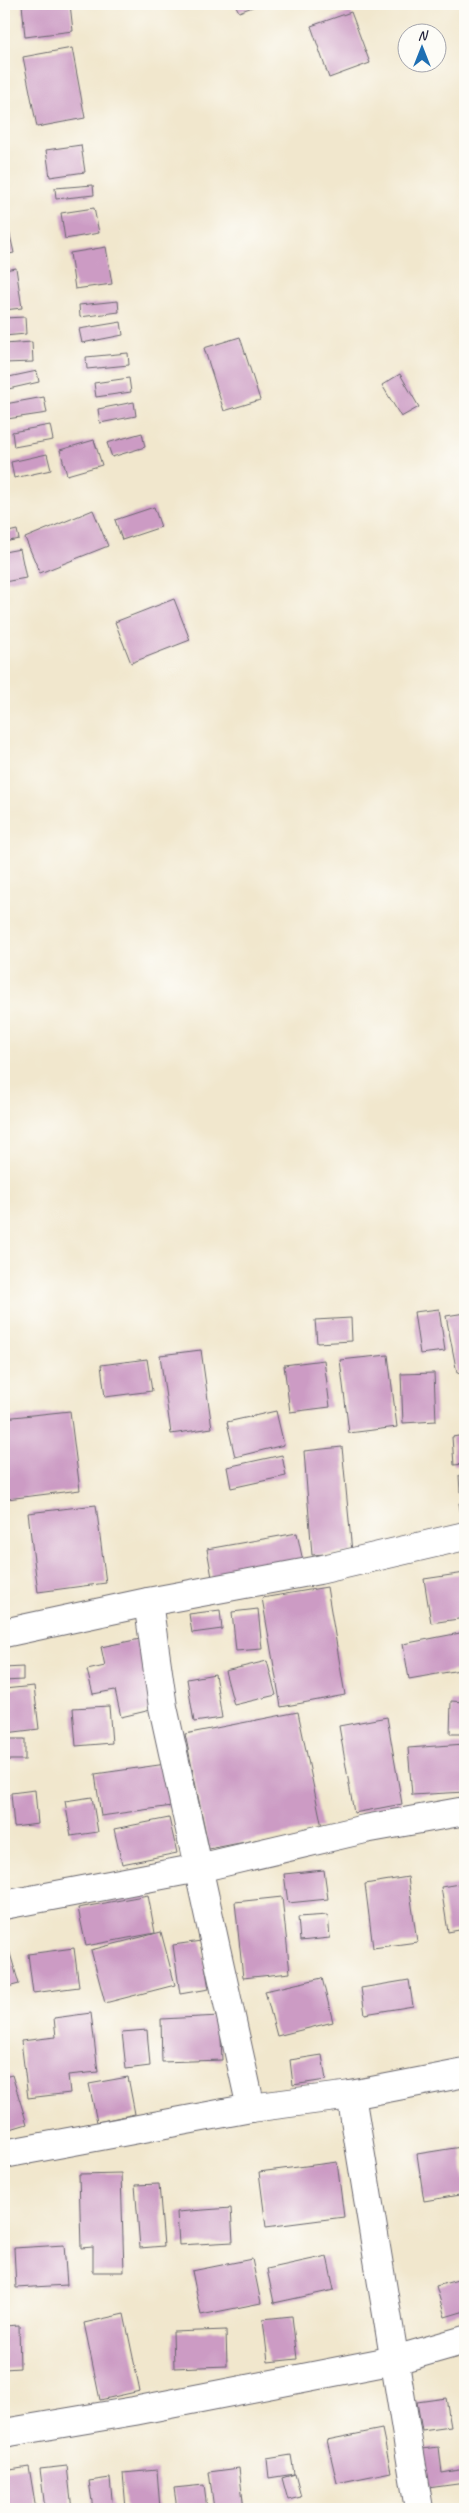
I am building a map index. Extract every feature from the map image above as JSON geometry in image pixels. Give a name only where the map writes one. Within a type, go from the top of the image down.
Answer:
[{"type":"street","points":[[4,1633],[148,1602],[319,1570],[465,1536]]},
{"type":"street","points":[[148,1602],[163,1707],[251,2108]]},
{"type":"street","points":[[4,1905],[199,1868],[365,1829],[465,1811]]},
{"type":"street","points":[[4,2154],[251,2108],[351,2095],[465,2073]]},
{"type":"street","points":[[351,2095],[419,2509]]},
{"type":"street","points":[[4,2433],[134,2411],[395,2360],[465,2340]]},
{"type":"building","points":[[22,4],[70,4],[73,31],[25,37]]},
{"type":"building","points":[[235,4],[254,4],[255,6],[239,12]]},
{"type":"building","points":[[351,12],[370,63],[329,78],[311,26]]},
{"type":"building","points":[[72,48],[85,118],[37,127],[23,57]]},
{"type":"building","points":[[81,145],[85,172],[50,177],[46,150]]},
{"type":"building","points":[[93,185],[94,195],[56,199],[55,188]]},
{"type":"building","points":[[94,208],[99,233],[65,239],[61,213]]},
{"type":"building","points":[[8,226],[14,253],[4,255],[4,227]]},
{"type":"building","points":[[106,247],[112,284],[75,289],[70,253]]},
{"type":"building","points":[[16,268],[22,308],[4,310],[4,270]]},
{"type":"building","points":[[118,301],[119,312],[80,317],[79,305]]},
{"type":"building","points":[[25,317],[26,334],[4,336],[4,318]]},
{"type":"building","points":[[121,322],[123,335],[82,343],[79,329]]},
{"type":"building","points":[[240,337],[260,400],[224,411],[204,348]]},
{"type":"building","points":[[32,342],[33,362],[4,363],[4,344]]},
{"type":"building","points":[[128,353],[129,365],[87,369],[86,357]]},
{"type":"building","points":[[37,371],[39,382],[4,390],[4,378]]},
{"type":"building","points":[[400,374],[419,407],[401,417],[382,385]]},
{"type":"building","points":[[129,378],[131,392],[96,397],[94,383]]},
{"type":"building","points":[[44,397],[47,413],[7,419],[5,404]]},
{"type":"building","points":[[134,402],[136,416],[100,423],[98,409]]},
{"type":"building","points":[[50,425],[53,440],[14,447],[12,432]]},
{"type":"building","points":[[142,433],[145,447],[112,457],[107,443]]},
{"type":"building","points":[[94,440],[102,465],[67,475],[60,450]]},
{"type":"building","points":[[47,454],[51,470],[14,478],[11,462]]},
{"type":"building","points":[[154,507],[161,527],[122,540],[115,520]]},
{"type":"building","points":[[93,510],[108,546],[40,573],[25,538]]},
{"type":"building","points":[[17,530],[19,539],[4,542],[4,533]]},
{"type":"building","points":[[20,549],[26,578],[4,582],[4,552]]},
{"type":"building","points":[[174,599],[190,640],[131,663],[115,622]]},
{"type":"building","points":[[439,1309],[445,1351],[420,1354],[414,1312]]},
{"type":"building","points":[[465,1313],[465,1371],[457,1373],[446,1316]]},
{"type":"building","points":[[351,1318],[352,1341],[317,1343],[315,1320]]},
{"type":"building","points":[[201,1350],[212,1428],[171,1434],[160,1355]]},
{"type":"building","points":[[388,1355],[397,1427],[349,1433],[340,1360]]},
{"type":"building","points":[[147,1359],[152,1391],[105,1397],[101,1365]]},
{"type":"building","points":[[324,1360],[330,1407],[290,1412],[284,1365]]},
{"type":"building","points":[[434,1373],[436,1421],[403,1423],[401,1374]]},
{"type":"building","points":[[70,1411],[80,1490],[7,1499],[4,1473],[4,1418]]},
{"type":"building","points":[[276,1411],[284,1445],[235,1457],[227,1422]]},
{"type":"building","points":[[465,1435],[465,1464],[454,1465],[452,1437]]},
{"type":"building","points":[[342,1447],[352,1552],[312,1555],[304,1451]]},
{"type":"building","points":[[282,1455],[286,1476],[231,1488],[227,1467]]},
{"type":"building","points":[[465,1474],[465,1492],[460,1492],[459,1475]]},
{"type":"building","points":[[465,1502],[465,1526],[463,1527],[459,1503]]},
{"type":"building","points":[[96,1505],[106,1583],[38,1592],[28,1513]]},
{"type":"building","points":[[297,1533],[304,1566],[213,1583],[207,1549]]},
{"type":"building","points":[[465,1573],[465,1618],[431,1623],[424,1579]]},
{"type":"building","points":[[327,1587],[345,1695],[281,1707],[262,1598]]},
{"type":"building","points":[[258,1609],[262,1649],[236,1651],[232,1612]]},
{"type":"building","points":[[220,1610],[222,1629],[192,1633],[189,1614]]},
{"type":"building","points":[[465,1632],[465,1669],[409,1679],[403,1644]]},
{"type":"building","points":[[140,1639],[155,1709],[121,1717],[115,1690],[93,1694],[87,1670],[105,1666],[101,1647]]},
{"type":"building","points":[[267,1661],[276,1695],[234,1705],[225,1671]]},
{"type":"building","points":[[23,1667],[23,1680],[4,1681],[4,1668]]},
{"type":"building","points":[[215,1674],[222,1718],[194,1722],[187,1679]]},
{"type":"building","points":[[34,1686],[39,1729],[6,1733],[4,1689]]},
{"type":"building","points":[[451,1701],[465,1702],[465,1734],[450,1734]]},
{"type":"building","points":[[109,1706],[112,1743],[76,1746],[73,1708]]},
{"type":"building","points":[[298,1712],[322,1827],[209,1849],[185,1734]]},
{"type":"building","points":[[387,1717],[402,1804],[354,1813],[339,1726]]},
{"type":"building","points":[[4,1739],[25,1739],[25,1760],[4,1760]]},
{"type":"building","points":[[465,1744],[465,1792],[412,1795],[408,1748]]},
{"type":"building","points":[[166,1764],[172,1806],[101,1816],[95,1774]]},
{"type":"building","points":[[35,1790],[38,1824],[14,1827],[11,1793]]},
{"type":"building","points":[[92,1797],[98,1832],[71,1836],[65,1801]]},
{"type":"building","points":[[169,1818],[177,1853],[122,1864],[114,1829]]},
{"type":"building","points":[[324,1870],[328,1899],[288,1903],[284,1874]]},
{"type":"building","points":[[408,1877],[417,1942],[373,1948],[365,1884]]},
{"type":"building","points":[[465,1883],[465,1929],[448,1932],[441,1887]]},
{"type":"building","points":[[148,1895],[155,1933],[86,1946],[78,1908]]},
{"type":"building","points":[[282,1897],[290,1973],[243,1978],[235,1902]]},
{"type":"building","points":[[328,1915],[330,1938],[300,1941],[298,1917]]},
{"type":"building","points":[[161,1932],[175,1985],[105,2003],[91,1950]]},
{"type":"building","points":[[4,1933],[19,1984],[4,1988]]},
{"type":"building","points":[[201,1941],[209,1989],[180,1994],[173,1945]]},
{"type":"building","points":[[74,1948],[79,1987],[33,1993],[28,1954]]},
{"type":"building","points":[[322,1978],[333,2022],[277,2036],[265,1991]]},
{"type":"building","points":[[409,1980],[413,2006],[365,2014],[361,1988]]},
{"type":"building","points":[[91,2013],[98,2072],[68,2075],[70,2093],[28,2098],[21,2041],[56,2037],[54,2018]]},
{"type":"building","points":[[220,2016],[222,2060],[162,2062],[161,2019]]},
{"type":"building","points":[[147,2030],[150,2066],[126,2069],[122,2032]]},
{"type":"building","points":[[322,2055],[326,2080],[293,2085],[290,2060]]},
{"type":"building","points":[[12,2075],[27,2124],[4,2131],[4,2077]]},
{"type":"building","points":[[128,2077],[135,2114],[97,2122],[89,2084]]},
{"type":"building","points":[[461,2147],[465,2194],[424,2201],[417,2154]]},
{"type":"building","points":[[337,2162],[344,2217],[266,2227],[259,2172]]},
{"type":"building","points":[[121,2173],[124,2272],[93,2272],[93,2247],[81,2248],[79,2174]]},
{"type":"building","points":[[159,2184],[164,2246],[140,2248],[135,2185]]},
{"type":"building","points":[[231,2208],[233,2242],[179,2245],[177,2212]]},
{"type":"building","points":[[64,2245],[67,2285],[16,2288],[14,2248]]},
{"type":"building","points":[[327,2256],[334,2290],[274,2303],[267,2269]]},
{"type":"building","points":[[252,2259],[261,2303],[201,2315],[192,2271]]},
{"type":"building","points":[[465,2278],[465,2311],[445,2317],[436,2286]]},
{"type":"building","points":[[124,2314],[140,2391],[100,2400],[84,2323]]},
{"type":"building","points":[[292,2316],[297,2359],[268,2362],[263,2319]]},
{"type":"building","points":[[19,2325],[20,2368],[4,2369],[4,2326]]},
{"type":"building","points":[[226,2330],[227,2366],[174,2368],[173,2332]]},
{"type":"building","points":[[446,2398],[451,2427],[422,2431],[417,2402]]},
{"type":"building","points":[[382,2429],[391,2472],[337,2483],[327,2440]]},
{"type":"building","points":[[439,2447],[442,2473],[465,2469],[465,2483],[428,2488],[422,2449]]},
{"type":"building","points":[[291,2455],[294,2474],[269,2478],[267,2459]]},
{"type":"building","points":[[67,2466],[72,2509],[45,2509],[40,2469]]},
{"type":"building","points":[[29,2467],[36,2509],[4,2509],[4,2471]]},
{"type":"building","points":[[239,2468],[244,2509],[214,2509],[209,2472]]},
{"type":"building","points":[[157,2470],[160,2509],[126,2509],[123,2473]]},
{"type":"building","points":[[295,2474],[301,2497],[288,2500],[282,2478]]},
{"type":"building","points":[[110,2478],[113,2509],[93,2509],[89,2481]]},
{"type":"building","points":[[204,2485],[207,2509],[177,2509],[174,2488]]}]
